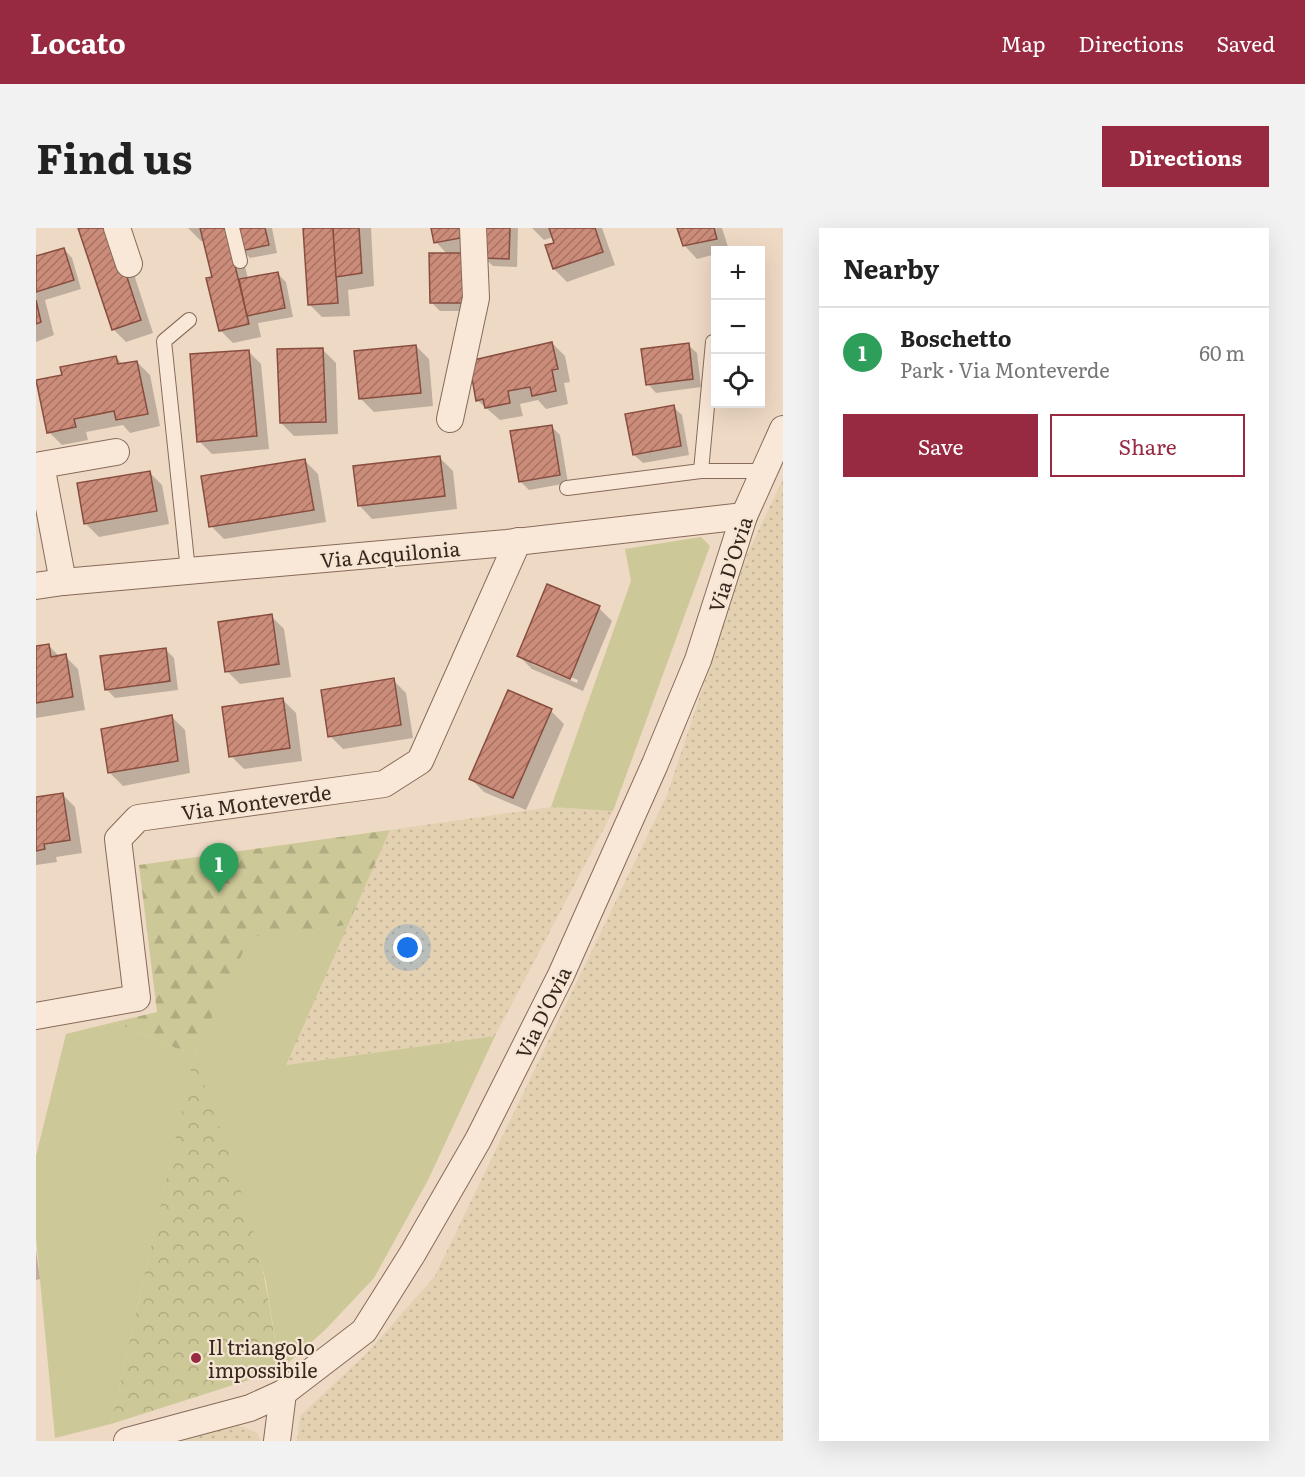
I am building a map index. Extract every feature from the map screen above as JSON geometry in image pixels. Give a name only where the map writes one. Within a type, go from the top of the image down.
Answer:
[{"type":"street","points":[[117,228],[129,264]]},
{"type":"street","points":[[450,420],[476,298],[473,228]]},
{"type":"street","name":"Via D'Ovia","points":[[127,1441],[250,1408],[283,1393],[364,1331],[413,1253],[478,1140],[561,975],[655,764],[698,660],[744,516],[783,429]]},
{"type":"street","points":[[63,582],[41,465],[116,452]]},
{"type":"street","name":"Via Acquilonia","points":[[36,586],[518,542],[744,516]]},
{"type":"street","name":"Via Monteverde","points":[[36,1016],[138,998],[118,839],[138,818],[384,784],[420,760],[518,542]]},
{"type":"street","points":[[277,1441],[283,1393]]},
{"type":"lane","points":[[232,228],[240,261]]},
{"type":"lane","points":[[188,571],[164,341],[189,320]]},
{"type":"lane","points":[[701,471],[712,354]]},
{"type":"lane","points":[[567,488],[701,471],[764,471]]},
{"type":"shaded area","points":[[783,479],[783,1441],[297,1441],[300,1416],[367,1353],[435,1276],[667,795],[747,555]]},
{"type":"shaded area","points":[[551,807],[613,811],[495,1036],[285,1065],[390,830]]},
{"type":"shaded area","points":[[238,1425],[257,1433],[261,1441],[182,1441]]},
{"type":"green space","points":[[701,537],[710,546],[613,811],[551,807],[631,581],[625,549]]},
{"type":"green space","points":[[390,830],[348,925],[250,937],[194,1056],[115,1022],[157,1012],[139,865]]},
{"type":"green space","points":[[348,925],[286,1065],[495,1036],[428,1180],[374,1278],[325,1330],[280,1370],[266,1282],[253,1231],[194,1057],[111,1424],[55,1438],[36,1237],[36,1156],[66,1034],[115,1022],[194,1056],[250,936]]},
{"type":"green space","points":[[194,1056],[258,1247],[280,1370],[111,1424]]},
{"type":"building","points":[[78,228],[111,228],[141,320],[112,330]]},
{"type":"building","points":[[200,228],[226,228],[249,324],[219,331],[206,278],[212,277]]},
{"type":"building","points":[[235,228],[265,228],[269,245],[240,251]]},
{"type":"building","points":[[303,228],[333,228],[338,303],[308,305]]},
{"type":"building","points":[[333,228],[359,228],[362,273],[336,277]]},
{"type":"building","points":[[431,228],[464,228],[466,237],[434,243]]},
{"type":"building","points":[[483,228],[510,228],[509,259],[482,258]]},
{"type":"building","points":[[549,228],[595,228],[603,252],[553,269],[545,245],[554,243]]},
{"type":"building","points":[[677,228],[714,228],[717,239],[683,246]]},
{"type":"building","points":[[64,248],[74,280],[36,292],[36,256]]},
{"type":"building","points":[[429,253],[469,253],[469,303],[430,303]]},
{"type":"building","points":[[278,272],[285,308],[247,316],[239,279]]},
{"type":"building","points":[[36,300],[41,322],[36,324]]},
{"type":"building","points":[[552,342],[558,369],[552,370],[556,391],[532,396],[530,387],[508,391],[510,403],[485,408],[483,399],[476,401],[469,361]]},
{"type":"building","points":[[689,343],[693,379],[646,385],[641,349]]},
{"type":"building","points":[[416,345],[421,393],[359,399],[354,351]]},
{"type":"building","points":[[323,348],[326,422],[280,423],[277,349]]},
{"type":"building","points":[[249,350],[257,436],[197,442],[190,354]]},
{"type":"building","points":[[116,356],[118,364],[137,361],[148,414],[116,420],[114,411],[74,419],[76,427],[47,433],[36,380],[62,375],[60,367]]},
{"type":"building","points":[[674,405],[681,446],[633,455],[625,414]]},
{"type":"building","points":[[552,425],[560,475],[519,482],[510,431]]},
{"type":"building","points":[[440,456],[445,496],[358,506],[353,466]]},
{"type":"building","points":[[305,459],[314,510],[209,527],[201,476]]},
{"type":"building","points":[[150,471],[157,511],[84,524],[77,483]]},
{"type":"building","points":[[547,584],[600,606],[570,679],[517,656]]},
{"type":"building","points":[[272,614],[279,664],[225,672],[218,622]]},
{"type":"building","points":[[49,644],[51,657],[66,654],[73,697],[36,703],[36,646]]},
{"type":"building","points":[[166,648],[170,681],[105,690],[100,656]]},
{"type":"building","points":[[394,678],[401,725],[328,737],[321,690]]},
{"type":"building","points":[[508,690],[552,709],[513,798],[469,779]]},
{"type":"building","points":[[283,698],[290,748],[229,757],[222,707]]},
{"type":"building","points":[[172,715],[178,761],[108,773],[101,729]]},
{"type":"building","points":[[63,793],[70,840],[44,844],[45,849],[36,851],[36,797]]},
{"type":"place","name":"Boschetto","points":[[219,893]]},
{"type":"place","name":"Il triangolo impossibile","points":[[196,1358]]}]
